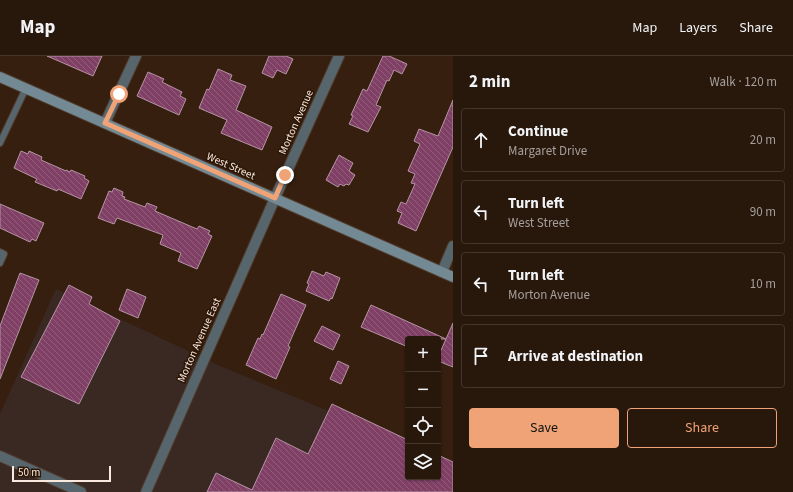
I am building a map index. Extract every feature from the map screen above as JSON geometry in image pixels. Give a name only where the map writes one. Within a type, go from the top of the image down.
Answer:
[{"type":"main road","name":"West Street","points":[[0,77],[453,277]]},
{"type":"street","points":[[105,123],[136,56]]},
{"type":"street","name":"Morton Avenue","points":[[275,198],[339,56]]},
{"type":"street","name":"Morton Avenue East","points":[[146,492],[275,198]]},
{"type":"street","points":[[442,272],[453,246]]},
{"type":"street","points":[[0,456],[81,492]]},
{"type":"lane","points":[[0,143],[26,88]]},
{"type":"lane","points":[[0,252],[4,254],[0,263]]},
{"type":"shaded area","points":[[56,289],[218,365],[405,443],[405,480],[441,480],[453,492],[0,492],[0,414]]},
{"type":"building","points":[[47,56],[102,56],[93,76]]},
{"type":"building","points":[[269,56],[286,56],[293,59],[286,74],[277,70],[273,78],[262,73]]},
{"type":"building","points":[[383,56],[389,56],[407,64],[402,74],[394,70],[389,81],[387,80],[376,105],[381,107],[368,132],[349,124],[353,116],[351,115],[363,89],[367,91]]},
{"type":"building","points":[[218,69],[232,75],[230,80],[246,86],[236,110],[272,127],[262,150],[221,133],[227,120],[199,108]]},
{"type":"building","points":[[148,72],[164,79],[162,82],[182,92],[180,96],[186,99],[179,115],[137,96]]},
{"type":"building","points":[[453,100],[453,147],[416,231],[398,223],[402,213],[397,211],[401,202],[406,204],[415,184],[411,183],[415,174],[408,171],[420,144],[414,141],[419,129],[438,136]]},
{"type":"building","points":[[21,151],[28,154],[29,151],[42,157],[41,160],[66,171],[70,172],[71,170],[85,176],[84,178],[89,181],[81,199],[58,189],[57,191],[35,182],[37,179],[14,168]]},
{"type":"building","points":[[339,155],[353,163],[349,171],[355,175],[349,185],[346,184],[344,186],[340,184],[338,187],[326,180]]},
{"type":"building","points":[[114,188],[123,192],[122,196],[125,197],[124,199],[145,207],[147,203],[157,207],[155,211],[197,229],[199,226],[210,231],[208,234],[212,236],[197,269],[178,261],[181,253],[160,244],[163,235],[117,218],[114,224],[98,218],[109,191],[112,192]]},
{"type":"building","points":[[0,204],[44,223],[36,241],[32,239],[30,242],[0,228]]},
{"type":"building","points":[[312,271],[324,276],[326,272],[340,278],[332,299],[331,298],[329,301],[306,291],[309,284],[307,283]]},
{"type":"building","points":[[20,273],[39,280],[0,379],[0,326]]},
{"type":"building","points":[[69,285],[92,297],[89,304],[120,321],[79,404],[21,377]]},
{"type":"building","points":[[127,289],[146,297],[138,318],[119,310]]},
{"type":"building","points":[[281,294],[306,305],[288,346],[290,347],[276,379],[246,365],[258,338],[260,339],[262,334],[263,335]]},
{"type":"building","points":[[371,305],[439,336],[405,336],[405,346],[361,327]]},
{"type":"building","points":[[453,323],[453,367],[441,362],[441,350]]},
{"type":"building","points":[[322,326],[340,335],[333,350],[314,341]]},
{"type":"building","points":[[338,361],[349,366],[341,384],[330,379]]},
{"type":"building","points":[[332,404],[405,439],[405,480],[441,480],[441,456],[453,462],[453,492],[207,492],[216,473],[252,490],[276,438],[308,454]]},
{"type":"route","points":[[119,94],[105,123],[275,198],[285,175]]}]
